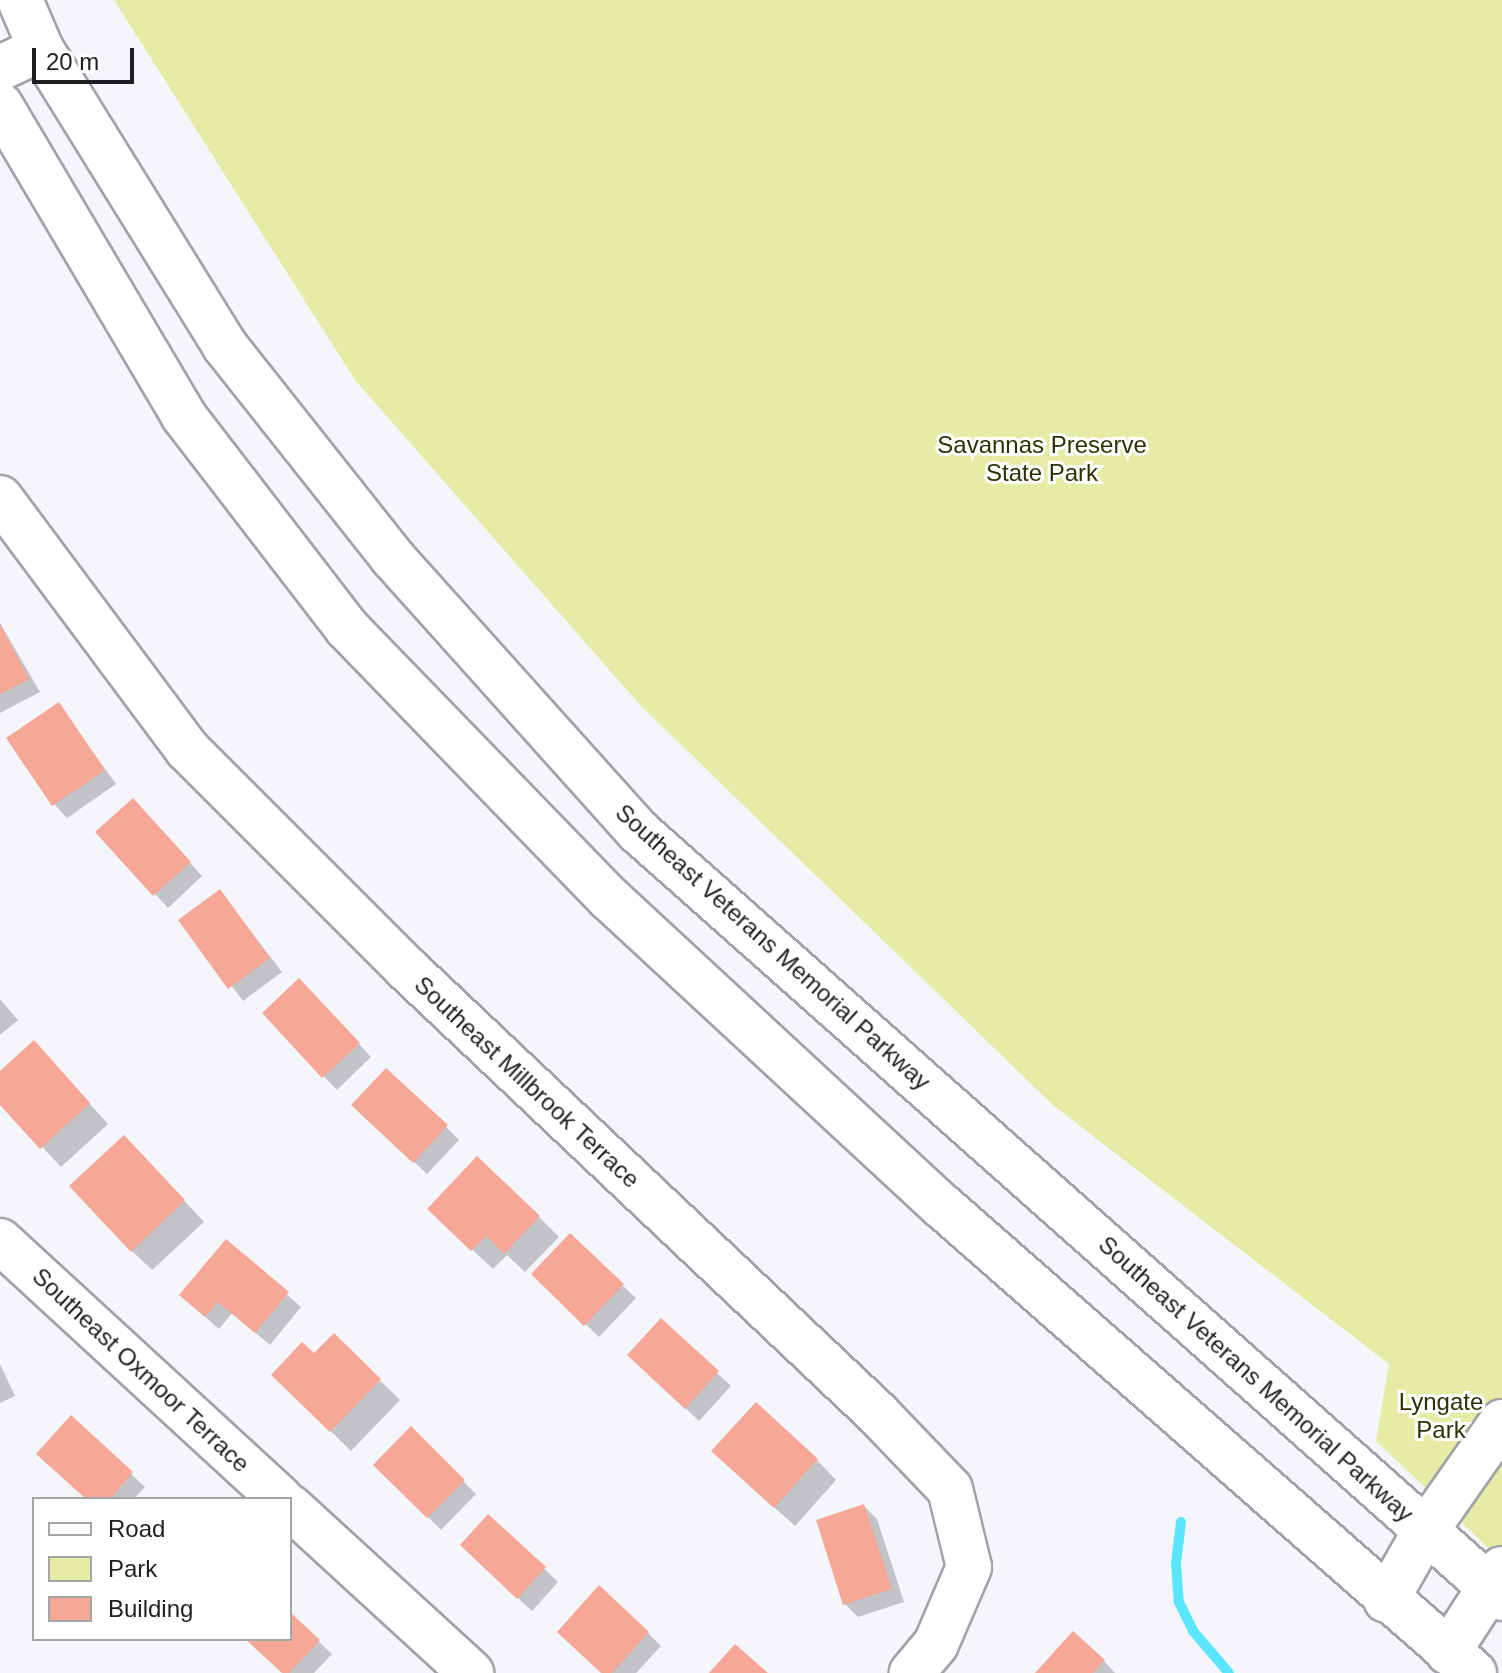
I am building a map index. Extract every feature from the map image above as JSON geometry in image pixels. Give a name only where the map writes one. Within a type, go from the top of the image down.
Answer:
[{"type":"main road","name":"Southeast Veterans Memorial Parkway","points":[[20,0],[41,49],[225,346],[392,557],[639,832],[1426,1530],[1498,1585]]},
{"type":"main road","points":[[0,68],[41,49]]},
{"type":"main road","points":[[0,105],[183,415],[347,628],[609,898],[942,1206],[1386,1600],[1461,1662],[1498,1585]]},
{"type":"main road","name":"Southeast Millbrook Terrace","points":[[0,498],[187,749],[407,969],[877,1413],[950,1489],[969,1567],[936,1644],[912,1673]]},
{"type":"main road","name":"Southeast Oxmoor Terrace","points":[[0,1241],[279,1497]]},
{"type":"main road","points":[[1386,1600],[1426,1530],[1501,1424]]},
{"type":"main road","points":[[292,1509],[471,1673]]},
{"type":"green space","name":"Savannas Preserve State Park","points":[[114,0],[1502,0],[1502,1561],[1376,1441],[1389,1364],[1054,1106],[641,706],[355,380]]},
{"type":"building","points":[[0,624],[29,679],[0,694]]},
{"type":"building","points":[[59,702],[105,770],[52,806],[6,738]]},
{"type":"building","points":[[133,798],[191,862],[153,896],[95,832]]},
{"type":"building","points":[[220,889],[270,958],[228,989],[178,920]]},
{"type":"building","points":[[299,978],[360,1043],[322,1078],[262,1013]]},
{"type":"building","points":[[34,1040],[90,1103],[40,1149],[0,1105],[0,1071]]},
{"type":"building","points":[[386,1068],[448,1125],[413,1163],[351,1105]]},
{"type":"building","points":[[124,1135],[185,1200],[131,1252],[69,1186]]},
{"type":"building","points":[[477,1156],[540,1216],[504,1254],[486,1236],[471,1251],[427,1209]]},
{"type":"building","points":[[570,1233],[624,1284],[584,1326],[531,1274]]},
{"type":"building","points":[[226,1239],[289,1292],[255,1333],[218,1302],[205,1317],[179,1295]]},
{"type":"building","points":[[661,1318],[719,1371],[685,1409],[627,1355]]},
{"type":"building","points":[[334,1333],[381,1379],[330,1432],[271,1375],[302,1342],[314,1353]]},
{"type":"building","points":[[756,1402],[818,1459],[774,1508],[711,1451]]},
{"type":"building","points":[[71,1415],[133,1472],[112,1497],[84,1497],[36,1454]]},
{"type":"building","points":[[411,1426],[465,1480],[427,1518],[373,1465]]},
{"type":"building","points":[[864,1504],[892,1589],[843,1605],[816,1520]]},
{"type":"building","points":[[488,1514],[546,1567],[517,1599],[460,1545]]},
{"type":"building","points":[[599,1585],[649,1632],[612,1673],[601,1673],[557,1632]]},
{"type":"building","points":[[292,1614],[320,1640],[289,1673],[282,1673],[247,1641],[292,1641]]},
{"type":"building","points":[[1073,1631],[1105,1660],[1093,1673],[1035,1673]]},
{"type":"building","points":[[735,1644],[768,1673],[709,1673]]},
{"type":"waterway","points":[[1181,1522],[1176,1563],[1179,1602],[1193,1631],[1229,1673]]},
{"type":"park label","name":"Lyngate Park","points":[[1441,1416]]}]
